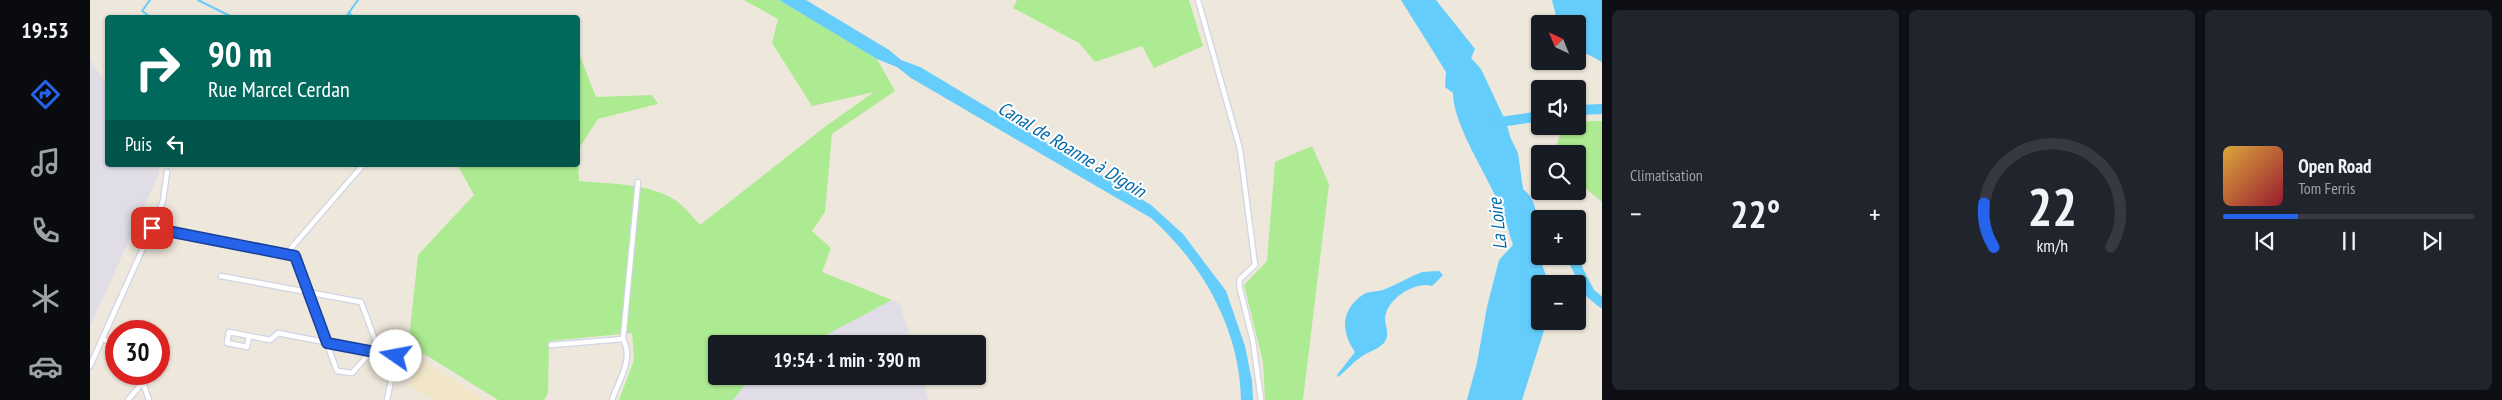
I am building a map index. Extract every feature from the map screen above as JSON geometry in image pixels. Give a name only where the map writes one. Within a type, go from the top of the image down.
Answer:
[{"type":"street","points":[[1198,0],[1226,95],[1242,163],[1256,265],[1240,279],[1239,285],[1253,341],[1260,400]]},
{"type":"street","points":[[286,254],[361,167]]},
{"type":"street","points":[[90,366],[163,201],[167,172]]},
{"type":"street","points":[[612,400],[628,359],[628,349],[623,340],[638,182]]},
{"type":"street","points":[[152,228],[295,256],[337,371],[352,373],[372,351]]},
{"type":"street","points":[[221,276],[361,302],[380,352]]},
{"type":"street","points":[[249,336],[247,347],[226,344],[230,332],[270,340],[278,333],[396,356],[387,400]]},
{"type":"street","points":[[552,345],[623,340]]},
{"type":"street","points":[[128,400],[140,385]]},
{"type":"street","points":[[144,385],[149,400]]},
{"type":"shaded area","points":[[90,60],[105,82],[105,167],[158,167],[159,173],[90,327]]},
{"type":"shaded area","points":[[892,300],[900,304],[909,335],[826,335]]},
{"type":"shaded area","points":[[423,361],[486,400],[434,400],[410,385]]},
{"type":"shaded area","points":[[745,385],[924,385],[928,400],[733,400]]},
{"type":"green space","points":[[744,0],[779,0],[877,59],[895,91],[832,134],[825,212],[812,231],[831,248],[822,272],[892,300],[826,335],[708,335],[708,385],[745,385],[733,400],[619,400],[634,360],[632,333],[549,341],[548,393],[544,400],[498,400],[426,355],[408,349],[418,255],[474,195],[459,167],[579,167],[579,181],[631,185],[656,191],[678,202],[700,225],[826,126],[874,92],[812,106],[772,43],[778,19]]},
{"type":"green space","points":[[1017,0],[1189,0],[1203,46],[1154,68],[1142,46],[1095,62],[1079,43],[1013,8]]},
{"type":"green space","points":[[580,56],[596,97],[652,95],[658,104],[598,119],[580,147]]},
{"type":"green space","points":[[1602,121],[1602,202],[1586,189],[1586,145],[1557,145],[1560,135],[1586,135],[1586,122]]},
{"type":"green space","points":[[1312,146],[1329,184],[1303,400],[1265,400],[1263,362],[1244,285],[1267,261],[1275,162]]},
{"type":"water","points":[[779,0],[806,0],[889,50],[901,60],[920,67],[1151,205],[1183,234],[1226,291],[1245,346],[1252,381],[1253,400],[1241,400],[1234,348],[1215,300],[1187,256],[1151,218],[911,78],[897,67],[877,59]]},
{"type":"water","points":[[1401,0],[1436,0],[1475,49],[1471,58],[1481,69],[1506,122],[1518,153],[1523,189],[1533,202],[1535,210],[1531,210],[1531,265],[1542,265],[1546,275],[1531,275],[1531,330],[1544,330],[1522,400],[1467,400],[1477,363],[1487,307],[1499,260],[1513,245],[1496,198],[1459,121],[1453,93],[1445,87],[1446,72]]},
{"type":"water","points":[[1552,0],[1602,0],[1602,62],[1586,53],[1586,15],[1556,15]]},
{"type":"water","points":[[1439,271],[1443,275],[1432,286],[1426,285],[1412,288],[1393,301],[1385,317],[1387,335],[1384,343],[1361,357],[1338,377],[1337,375],[1355,352],[1345,329],[1345,321],[1350,307],[1356,300],[1368,292],[1383,290],[1422,272]]},
{"type":"waterway","points":[[148,15],[142,11],[150,0]]},
{"type":"waterway","points":[[198,0],[228,15]]},
{"type":"waterway","points":[[347,15],[358,0]]},
{"type":"waterway","points":[[1586,110],[1602,109]]},
{"type":"waterway","points":[[1494,120],[1500,122],[1531,118]]},
{"type":"waterway","points":[[1525,210],[1531,214]]},
{"type":"waterway","points":[[1576,265],[1590,293],[1602,303]]},
{"type":"route","points":[[152,228],[295,256],[327,343],[396,356]]},
{"type":"water label","name":"Canal de Roanne à Digoin","points":[[1072,149]]},
{"type":"water label","name":"La Loire","points":[[1497,224]]}]
